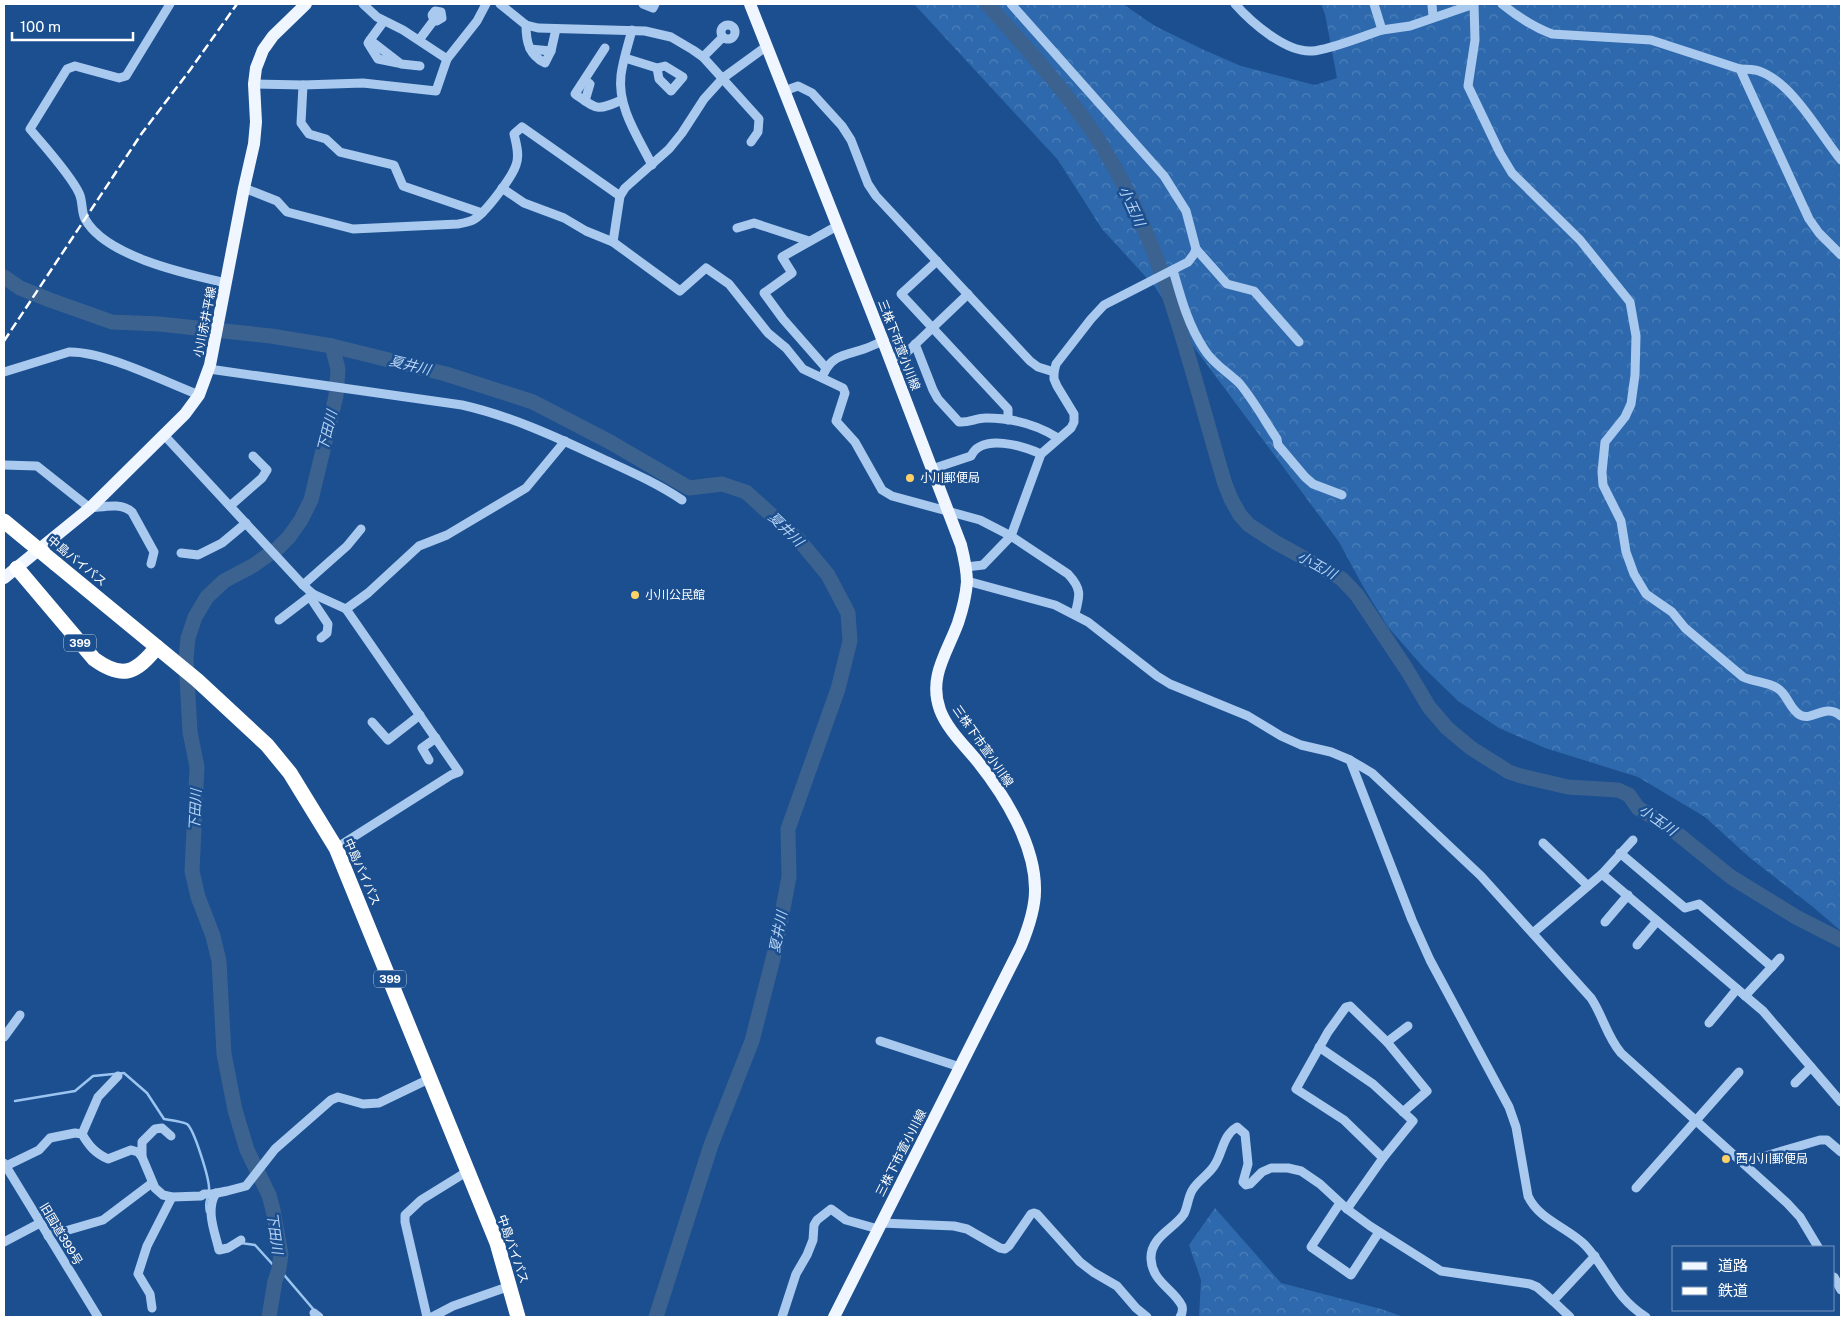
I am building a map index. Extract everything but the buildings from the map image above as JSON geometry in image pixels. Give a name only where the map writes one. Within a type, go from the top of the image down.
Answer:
[{"type":"highway","name":"中島バイパス","points":[[4,521],[197,680],[267,745],[290,773],[336,848],[497,1243],[518,1317]]},
{"type":"highway","name":"399","points":[[17,568],[94,659],[107,669],[122,672],[135,669],[147,660],[157,648]]},
{"type":"main road","name":"小川赤井平線","points":[[4,578],[90,508],[185,414],[199,395],[210,367],[254,144],[256,122],[254,84],[256,68],[263,50],[273,36],[306,4]]},
{"type":"main road","name":"三株下市萱小川線","points":[[750,4],[949,512],[966,567],[967,581],[958,622],[942,659],[937,676],[936,695],[941,712],[950,727],[985,771],[1012,815],[1027,845],[1034,869],[1036,893],[1030,923],[1021,946],[834,1317]]},
{"type":"street","points":[[170,4],[126,76],[120,78],[74,66],[67,68],[30,129],[75,186],[82,203],[85,219],[102,236],[138,258],[178,272],[226,283]]},
{"type":"street","points":[[363,4],[377,17],[419,40],[446,58]]},
{"type":"street","points":[[254,84],[363,83],[436,91],[446,58],[478,21],[486,4]]},
{"type":"street","points":[[500,4],[526,25],[538,28],[632,30],[671,37],[703,57],[759,119],[758,132],[751,142]]},
{"type":"street","points":[[643,4],[653,8],[654,4]]},
{"type":"street","points":[[1011,4],[1164,176],[1186,211],[1196,250],[1227,284],[1254,291],[1299,342]]},
{"type":"street","points":[[1235,4],[1258,25],[1286,46],[1310,51],[1382,30],[1410,26],[1474,4],[1475,40],[1468,86],[1500,153],[1512,173],[1580,240],[1630,302],[1636,336],[1635,375],[1631,404],[1626,417],[1605,442],[1602,472],[1603,485],[1621,521],[1626,552],[1634,574],[1646,594],[1672,612],[1685,628],[1743,677],[1777,688],[1800,715],[1808,717],[1823,711],[1833,711],[1841,716]]},
{"type":"street","points":[[1374,4],[1382,30]]},
{"type":"street","points":[[1432,4],[1433,17]]},
{"type":"street","points":[[1502,4],[1530,24],[1552,34],[1651,40],[1740,69],[1758,71],[1776,80],[1789,91],[1841,160]]},
{"type":"street","points":[[384,20],[368,43],[378,59],[420,66]]},
{"type":"street","points":[[419,40],[434,20]]},
{"type":"street","points":[[526,25],[526,38],[530,49],[551,51],[556,29]]},
{"type":"street","points":[[632,30],[621,75],[622,100],[629,119],[652,165]]},
{"type":"street","points":[[703,57],[723,37]]},
{"type":"street","points":[[613,242],[620,196],[625,188],[669,150],[704,99],[723,78],[767,46]]},
{"type":"street","points":[[605,48],[585,80],[590,84],[585,101],[594,107],[602,108],[622,100]]},
{"type":"street","points":[[625,58],[657,68]]},
{"type":"street","points":[[1740,69],[1809,219],[1819,233],[1841,255]]},
{"type":"street","points":[[303,85],[301,123],[309,134],[326,139],[340,152],[394,165],[403,186],[482,213]]},
{"type":"street","points":[[784,91],[798,86],[807,89],[836,119],[851,140],[868,184],[876,196],[1030,360],[1038,367],[1054,372]]},
{"type":"street","points":[[244,188],[277,201],[287,212],[353,229],[458,224],[473,220],[482,213],[502,188],[516,164],[517,152],[514,134],[522,127],[620,196]]},
{"type":"street","points":[[502,188],[524,202],[564,218],[586,231],[613,242],[680,291],[706,268],[729,284],[768,333],[786,348],[803,369],[843,388],[845,393],[836,421],[855,442],[882,490],[892,496],[980,520],[1011,536],[1068,574],[1075,582],[1079,589],[1075,614]]},
{"type":"street","points":[[737,228],[754,223],[809,241]]},
{"type":"street","points":[[826,368],[764,294],[792,273],[782,257],[837,226]]},
{"type":"street","points":[[966,567],[983,565],[1011,536],[1041,454],[1071,428],[1074,422],[1074,414],[1056,386],[1054,372],[1056,364],[1104,305],[1188,262],[1196,250]]},
{"type":"street","points":[[937,261],[901,294],[1008,409],[1008,420]]},
{"type":"street","points":[[1171,271],[1188,321],[1205,351],[1216,365],[1242,386],[1278,439],[1278,445],[1305,478],[1321,488],[1342,495]]},
{"type":"street","points":[[890,359],[905,354],[968,294]]},
{"type":"street","points":[[822,378],[826,368],[837,358],[883,341]]},
{"type":"street","points":[[915,344],[938,399],[959,422],[968,423],[975,419],[984,418],[1022,421],[1045,429],[1058,438]]},
{"type":"street","points":[[4,372],[69,352],[81,352],[126,366],[199,395]]},
{"type":"street","points":[[210,367],[485,410],[510,418],[565,441],[662,487],[682,500]]},
{"type":"street","points":[[164,434],[303,585],[328,624],[327,633],[321,638]]},
{"type":"street","points":[[346,609],[368,592],[419,546],[447,535],[526,488],[565,441]]},
{"type":"street","points":[[932,469],[971,456],[973,450],[984,444],[1011,444],[1041,454]]},
{"type":"street","points":[[230,506],[262,478],[267,470],[253,456]]},
{"type":"street","points":[[4,465],[37,466],[90,508],[119,506],[127,508],[132,512],[154,552],[151,564]]},
{"type":"street","points":[[181,553],[198,555],[222,543],[246,523]]},
{"type":"street","points":[[303,585],[348,546],[361,529]]},
{"type":"street","points":[[967,581],[1055,604],[1088,622],[1170,684],[1248,716],[1281,736],[1301,745],[1331,752],[1350,760],[1372,773],[1441,836],[1481,876],[1591,998],[1599,1010],[1610,1039],[1621,1053],[1787,1203],[1800,1218],[1817,1246]]},
{"type":"street","points":[[311,596],[346,609],[459,772],[451,775],[336,848]]},
{"type":"street","points":[[279,620],[311,596]]},
{"type":"street","points":[[372,722],[388,740],[420,715]]},
{"type":"street","points":[[429,760],[422,748],[436,738]]},
{"type":"street","points":[[1350,760],[1419,936],[1509,1107],[1516,1127],[1528,1196],[1532,1205],[1538,1212],[1574,1235],[1594,1256],[1621,1297],[1645,1317]]},
{"type":"street","points":[[1533,933],[1602,874],[1633,840]]},
{"type":"street","points":[[1543,843],[1588,886]]},
{"type":"street","points":[[1620,853],[1685,908],[1699,904],[1772,967]]},
{"type":"street","points":[[1602,874],[1763,1012],[1841,1102]]},
{"type":"street","points":[[1605,922],[1628,895]]},
{"type":"street","points":[[1637,945],[1657,921]]},
{"type":"street","points":[[1745,996],[1780,958]]},
{"type":"street","points":[[1709,1023],[1737,989]]},
{"type":"street","points":[[1383,1158],[1344,1120],[1296,1089],[1319,1047],[1346,1007],[1350,1006],[1387,1042],[1427,1091],[1404,1112]]},
{"type":"street","points":[[4,1037],[20,1015]]},
{"type":"street","points":[[1387,1042],[1408,1026]]},
{"type":"street","points":[[880,1041],[960,1067]]},
{"type":"street","points":[[1319,1047],[1373,1084],[1413,1121],[1311,1247],[1351,1275],[1379,1232]]},
{"type":"street","points":[[1795,1083],[1811,1066]]},
{"type":"street","points":[[1636,1188],[1739,1072]]},
{"type":"street","points":[[82,1134],[98,1097],[118,1076]]},
{"type":"street","points":[[82,1134],[89,1146],[108,1159],[131,1150],[138,1152],[142,1157],[152,1183],[158,1192],[163,1195],[172,1197],[201,1196],[246,1186],[275,1149],[331,1100],[338,1097],[362,1104],[378,1103],[431,1078]]},
{"type":"street","points":[[142,1157],[142,1142],[155,1129],[162,1128],[172,1136]]},
{"type":"street","points":[[1180,1317],[1181,1305],[1160,1281],[1154,1271],[1151,1258],[1153,1248],[1161,1235],[1180,1220],[1193,1189],[1213,1168],[1225,1139],[1231,1131],[1237,1128],[1245,1134],[1248,1164],[1243,1182],[1246,1185],[1250,1184],[1262,1172],[1271,1168],[1288,1168],[1301,1172],[1320,1184],[1344,1206],[1379,1232],[1441,1271],[1530,1284],[1537,1287],[1570,1317]]},
{"type":"street","points":[[5,1165],[39,1150],[50,1138],[82,1134]]},
{"type":"street","points":[[1741,1160],[1762,1157],[1820,1140],[1826,1140],[1841,1152]]},
{"type":"street","name":"旧国道399号","points":[[5,1165],[98,1317]]},
{"type":"street","points":[[427,1317],[405,1216],[421,1200],[468,1171]]},
{"type":"street","points":[[48,1236],[103,1220],[152,1183]]},
{"type":"street","points":[[211,1194],[210,1208],[220,1250],[228,1248],[241,1240]]},
{"type":"street","points":[[152,1308],[150,1294],[138,1274],[147,1246],[172,1197]]},
{"type":"street","points":[[782,1317],[796,1274],[807,1256],[813,1240],[814,1225],[831,1208],[846,1220],[879,1226],[954,1226],[966,1229],[1005,1249],[1031,1214],[1037,1214],[1080,1262],[1117,1286],[1136,1308],[1147,1317]]},
{"type":"street","points":[[4,1242],[40,1223]]},
{"type":"street","points":[[1553,1301],[1594,1256]]},
{"type":"street","points":[[1835,1278],[1841,1290]]},
{"type":"street","points":[[432,1317],[453,1306],[510,1286]]},
{"type":"green space","points":[[914,4],[1123,4],[1155,26],[1241,66],[1315,85],[1337,78],[1325,14],[1321,4],[1841,4],[1841,931],[1749,857],[1705,817],[1638,777],[1545,748],[1499,728],[1458,701],[1424,668],[1388,627],[1339,542],[1196,350],[1155,287],[1102,229],[1058,160]]},
{"type":"green space","points":[[1215,1208],[1281,1283],[1381,1309],[1404,1317],[1199,1317],[1201,1280],[1189,1245]]},
{"type":"waterway","name":"小玉川","points":[[987,4],[1057,84],[1095,135],[1119,175],[1157,260],[1186,349],[1225,484],[1240,515],[1249,525],[1275,542],[1342,579],[1357,595],[1407,670],[1429,707],[1447,728],[1471,748],[1509,772],[1521,776],[1568,787],[1618,790],[1629,795],[1638,808],[1668,826],[1731,877],[1796,917],[1841,940]]},
{"type":"waterway","name":"夏井川","points":[[4,277],[20,288],[112,322],[159,324],[271,336],[332,346],[446,374],[533,402],[610,442],[689,488],[722,484],[746,492],[799,540],[828,575],[848,613],[850,641],[838,689],[788,829],[789,877],[775,951],[752,1041],[711,1145],[656,1317]]},
{"type":"waterway","name":"下田川","points":[[269,1317],[281,1254],[269,1195],[247,1150],[235,1110],[224,1054],[219,961],[213,936],[198,897],[192,871],[197,767],[190,732],[186,659],[188,638],[195,617],[207,597],[224,581],[254,565],[278,548],[289,537],[301,520],[311,500],[336,396],[338,369],[332,346]]},
{"type":"waterway","points":[[15,1101],[75,1091],[93,1076],[124,1073],[147,1093],[164,1119],[185,1123],[190,1128],[201,1155],[209,1184],[207,1212]]},
{"type":"waterway","points":[[241,1243],[255,1245],[275,1267],[279,1267]]},
{"type":"waterway","points":[[279,1269],[314,1310]]},
{"type":"railway","points":[[4,341],[142,133],[237,4]]},
{"type":"place","name":"小川郵便局","points":[[910,478]]},
{"type":"place","name":"小川公民館","points":[[635,595]]},
{"type":"place","name":"西小川郵便局","points":[[1726,1159]]}]
